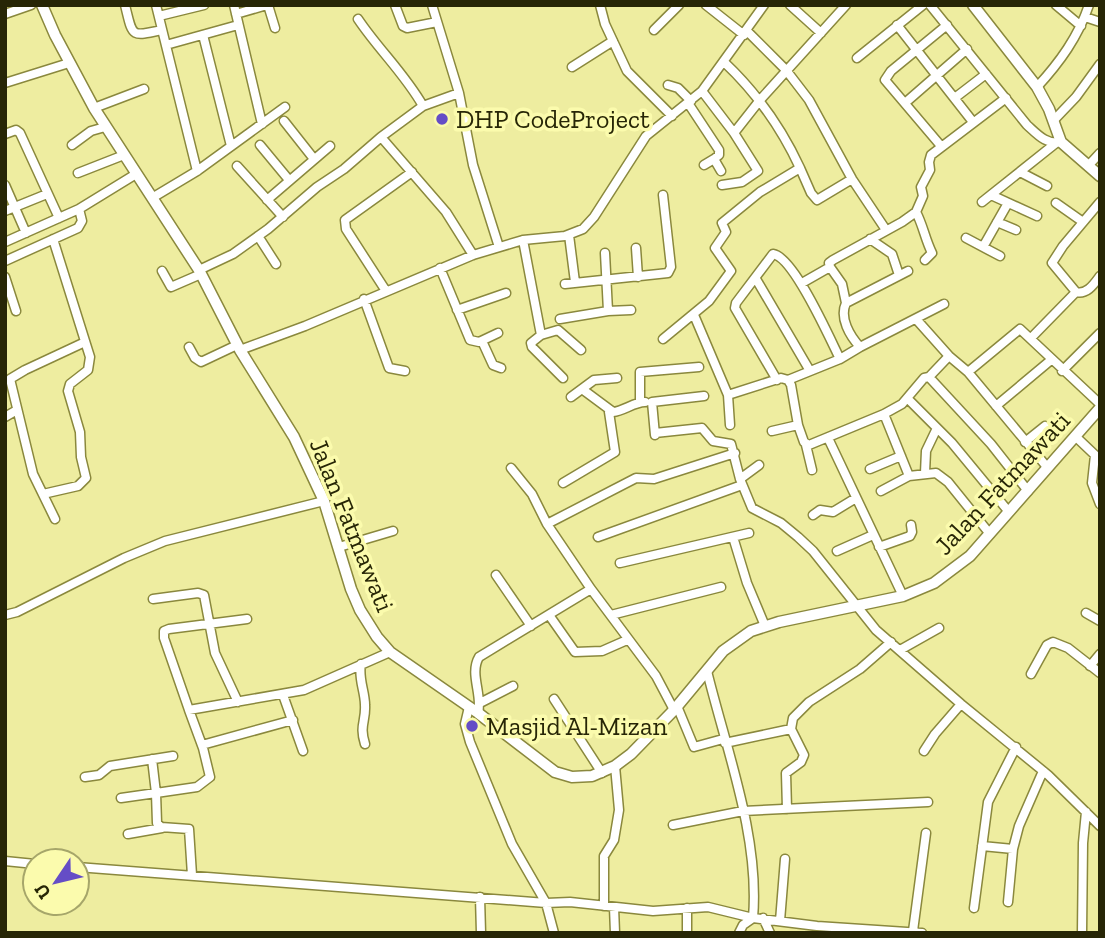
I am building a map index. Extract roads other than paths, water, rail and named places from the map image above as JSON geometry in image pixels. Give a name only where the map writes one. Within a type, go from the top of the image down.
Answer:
[{"type":"street","points":[[5,14],[31,5]]},
{"type":"street","name":"Jalan Fatmawati","points":[[42,5],[93,108],[200,272],[239,347],[293,436],[324,501],[360,610],[377,637],[390,652],[476,708],[555,772],[572,777],[602,773],[615,766],[643,743],[723,651],[739,637],[765,626],[902,596],[934,583],[951,571],[990,534],[1100,406]]},
{"type":"street","points":[[125,5],[131,29],[135,33],[139,35],[162,30]]},
{"type":"street","points":[[156,5],[197,171]]},
{"type":"street","points":[[159,16],[202,5]]},
{"type":"street","points":[[262,124],[235,9],[267,5],[275,28]]},
{"type":"street","points":[[395,5],[403,26],[407,28],[437,22]]},
{"type":"street","points":[[432,5],[459,93],[473,165],[499,247]]},
{"type":"street","points":[[600,5],[605,24],[627,71],[672,116]]},
{"type":"street","points":[[654,30],[679,5]]},
{"type":"street","points":[[706,5],[746,33],[786,70],[809,100],[852,179],[886,230]]},
{"type":"street","points":[[189,347],[195,358],[201,362],[304,326],[473,255],[523,240],[569,235],[583,229],[594,217],[650,131],[702,91],[764,5]]},
{"type":"street","points":[[790,5],[821,33]]},
{"type":"street","points":[[734,133],[786,70],[846,5]]},
{"type":"street","points":[[857,58],[923,5]]},
{"type":"street","points":[[930,5],[1035,132],[1043,139],[1058,143],[1100,176]]},
{"type":"street","points":[[973,5],[1037,87],[1054,120],[1058,143]]},
{"type":"street","points":[[1056,5],[1083,21],[1100,22]]},
{"type":"street","points":[[1037,87],[1061,60],[1089,5]]},
{"type":"street","points":[[358,19],[379,49],[413,88],[424,106]]},
{"type":"street","points":[[166,45],[238,25]]},
{"type":"street","points":[[897,25],[918,48],[973,122]]},
{"type":"street","points":[[941,146],[887,83],[886,77],[947,25]]},
{"type":"street","points":[[203,35],[231,146]]},
{"type":"street","points":[[572,67],[613,41]]},
{"type":"street","points":[[905,103],[967,49]]},
{"type":"street","points":[[5,83],[69,62]]},
{"type":"street","points":[[724,62],[760,100],[781,130],[811,193],[817,200],[852,179]]},
{"type":"street","points":[[1054,120],[1076,97],[1100,64]]},
{"type":"street","points":[[956,97],[986,74]]},
{"type":"street","points":[[668,85],[678,88],[690,102],[719,150],[719,155],[704,165]]},
{"type":"street","points":[[93,108],[144,89]]},
{"type":"street","points":[[702,91],[734,133],[758,171],[742,182],[722,185]]},
{"type":"street","points":[[162,271],[172,288],[233,254],[424,106],[459,93]]},
{"type":"street","points":[[860,348],[843,316],[846,303],[842,284],[829,263],[892,229],[916,212],[923,196],[921,187],[930,170],[929,159],[941,146],[1006,98]]},
{"type":"street","points":[[152,198],[197,171],[285,107]]},
{"type":"street","points":[[284,121],[314,159]]},
{"type":"street","points":[[72,145],[91,131],[105,127]]},
{"type":"street","points":[[5,134],[16,130],[20,133],[59,218]]},
{"type":"street","points":[[381,137],[446,212],[473,255]]},
{"type":"street","points":[[982,202],[1058,143]]},
{"type":"street","points":[[260,145],[289,180]]},
{"type":"street","points":[[267,200],[330,146]]},
{"type":"street","points":[[1088,166],[1100,153]]},
{"type":"street","points":[[78,173],[124,155]]},
{"type":"street","points":[[713,159],[721,171]]},
{"type":"street","points":[[237,166],[283,217]]},
{"type":"street","points":[[663,339],[709,301],[731,271],[715,248],[726,232],[722,223],[760,192],[800,169]]},
{"type":"street","points":[[386,291],[346,229],[345,220],[412,172]]},
{"type":"street","points":[[1020,172],[1047,186]]},
{"type":"street","points":[[5,242],[79,209],[136,174]]},
{"type":"street","points":[[5,185],[26,233]]},
{"type":"street","points":[[5,211],[47,194]]},
{"type":"street","points":[[565,284],[665,274],[670,270],[663,195]]},
{"type":"street","points":[[991,195],[1037,216]]},
{"type":"street","points":[[1076,292],[1052,263],[1100,202]]},
{"type":"street","points":[[983,247],[1008,203]]},
{"type":"street","points":[[1056,203],[1083,222]]},
{"type":"street","points":[[5,261],[80,226],[82,221],[79,209]]},
{"type":"street","points":[[916,212],[932,253],[925,260]]},
{"type":"street","points":[[998,222],[1016,230]]},
{"type":"street","points":[[569,235],[575,282]]},
{"type":"street","points":[[258,236],[276,264]]},
{"type":"street","points":[[966,237],[1000,256]]},
{"type":"street","points":[[43,494],[78,486],[86,478],[81,457],[80,432],[68,391],[70,384],[90,366],[53,239]]},
{"type":"street","points":[[870,239],[892,254],[899,275]]},
{"type":"street","points":[[523,240],[541,335]]},
{"type":"street","points":[[636,248],[638,277]]},
{"type":"street","points":[[605,254],[608,311]]},
{"type":"street","points":[[777,380],[736,308],[736,303],[757,279],[773,254],[777,254],[802,283],[840,359]]},
{"type":"street","points":[[802,283],[830,267]]},
{"type":"street","points":[[440,268],[470,340],[482,341],[498,333]]},
{"type":"street","points":[[846,303],[908,271]]},
{"type":"street","points":[[1031,338],[1076,292],[1087,291],[1100,276]]},
{"type":"street","points":[[5,277],[16,311]]},
{"type":"street","points":[[757,279],[810,371]]},
{"type":"street","points":[[457,310],[506,293]]},
{"type":"street","points":[[364,299],[389,368],[405,371]]},
{"type":"street","points":[[728,395],[777,380],[788,380],[840,359],[944,304]]},
{"type":"street","points":[[559,319],[631,310]]},
{"type":"street","points":[[694,315],[728,395],[730,425]]},
{"type":"street","points":[[916,319],[949,356],[968,372],[1047,467]]},
{"type":"street","points":[[968,372],[1018,329],[1022,329],[1100,406]]},
{"type":"street","points":[[563,378],[531,346],[534,340],[558,330],[581,350]]},
{"type":"street","points":[[1062,371],[1100,332]]},
{"type":"street","points":[[482,341],[493,365],[501,368]]},
{"type":"street","points":[[55,519],[33,474],[7,380],[85,342]]},
{"type":"street","points":[[806,445],[884,414],[908,399],[924,378],[929,377],[949,356]]},
{"type":"street","points":[[996,406],[1051,360]]},
{"type":"street","points":[[640,402],[640,372],[699,367]]},
{"type":"street","points":[[929,377],[991,444],[1028,491]]},
{"type":"street","points":[[570,397],[594,380],[617,378]]},
{"type":"street","points":[[788,380],[812,470]]},
{"type":"street","points":[[563,483],[615,452],[609,412],[582,389]]},
{"type":"street","points":[[609,412],[623,410],[640,402],[704,396]]},
{"type":"street","points":[[908,399],[937,428],[1009,512]]},
{"type":"street","points":[[652,402],[655,435],[702,429],[713,441],[731,444],[741,482],[752,508],[781,523],[813,551],[855,607],[891,642],[961,704],[1016,747],[1100,826]]},
{"type":"street","points":[[5,417],[17,410]]},
{"type":"street","points":[[884,414],[909,476]]},
{"type":"street","points":[[772,431],[798,425]]},
{"type":"street","points":[[1025,442],[1045,426]]},
{"type":"street","points":[[925,473],[926,451],[937,428]]},
{"type":"street","points":[[1075,436],[1095,455],[1091,483],[1100,503]]},
{"type":"street","points":[[828,438],[902,596]]},
{"type":"street","points":[[547,524],[636,478],[654,479],[735,453]]},
{"type":"street","points":[[870,468],[901,456]]},
{"type":"street","points":[[598,537],[741,482],[759,465]]},
{"type":"street","points":[[511,468],[532,494],[547,524],[591,589],[656,676],[676,708],[694,747],[791,729]]},
{"type":"street","points":[[881,491],[909,476],[936,473],[948,482],[990,534]]},
{"type":"street","points":[[813,515],[823,509],[833,512],[856,498]]},
{"type":"street","points":[[5,615],[17,612],[124,558],[165,541],[324,501]]},
{"type":"street","points":[[879,547],[910,536],[911,525]]},
{"type":"street","points":[[339,547],[393,531]]},
{"type":"street","points":[[620,563],[749,533]]},
{"type":"street","points":[[837,551],[873,536]]},
{"type":"street","points":[[733,537],[747,583],[765,626]]},
{"type":"street","points":[[496,575],[531,626]]},
{"type":"street","points":[[611,615],[722,587]]},
{"type":"street","points":[[476,708],[477,659],[591,589]]},
{"type":"street","points":[[153,599],[202,593],[215,653],[238,702]]},
{"type":"street","points":[[1086,613],[1100,621]]},
{"type":"street","points":[[549,615],[575,652],[602,651],[626,639]]},
{"type":"street","points":[[121,798],[197,787],[210,778],[202,745],[163,633],[169,629],[247,619]]},
{"type":"street","points":[[900,650],[939,628]]},
{"type":"street","points":[[787,808],[786,771],[801,762],[804,755],[791,729],[794,715],[808,702],[860,669],[891,642]]},
{"type":"street","points":[[1031,674],[1050,642],[1068,648],[1100,673]]},
{"type":"street","points":[[189,710],[283,695],[329,681],[390,652]]},
{"type":"street","points":[[1090,666],[1100,654]]},
{"type":"street","points":[[361,664],[360,676],[366,713],[361,732],[365,744]]},
{"type":"street","points":[[707,671],[743,811],[752,865],[753,918]]},
{"type":"street","points":[[513,686],[476,708],[466,724],[470,742],[512,844],[546,903],[554,933]]},
{"type":"street","points":[[283,695],[303,751]]},
{"type":"street","points":[[554,699],[602,773]]},
{"type":"street","points":[[924,751],[961,704]]},
{"type":"street","points":[[202,745],[293,720]]},
{"type":"street","points":[[974,908],[988,802],[1016,747]]},
{"type":"street","points":[[85,778],[99,775],[110,766],[173,756]]},
{"type":"street","points":[[152,759],[157,823],[162,828]]},
{"type":"street","points":[[604,906],[604,856],[614,840],[619,810],[615,766]]},
{"type":"street","points":[[1008,902],[1013,849],[1019,826],[1043,771]]},
{"type":"street","points":[[673,825],[743,811],[928,802]]},
{"type":"street","points":[[1082,933],[1086,812]]},
{"type":"street","points":[[128,834],[162,828],[189,830],[192,876]]},
{"type":"street","points":[[913,931],[926,833]]},
{"type":"street","points":[[982,846],[1013,849]]},
{"type":"street","points":[[780,921],[785,859]]},
{"type":"street","points":[[91,868],[546,903],[570,902],[653,911],[708,907],[753,918],[862,931],[922,933]]},
{"type":"street","points":[[480,897],[481,933]]},
{"type":"street","points":[[614,907],[615,933]]},
{"type":"street","points":[[687,908],[687,933]]},
{"type":"street","points":[[739,933],[743,925],[753,918]]},
{"type":"street","points":[[764,918],[770,933]]},
{"type":"place","name":"DHP CodeProject","points":[[442,119]]},
{"type":"place","name":"Masjid Al-Mizan","points":[[472,726]]}]
